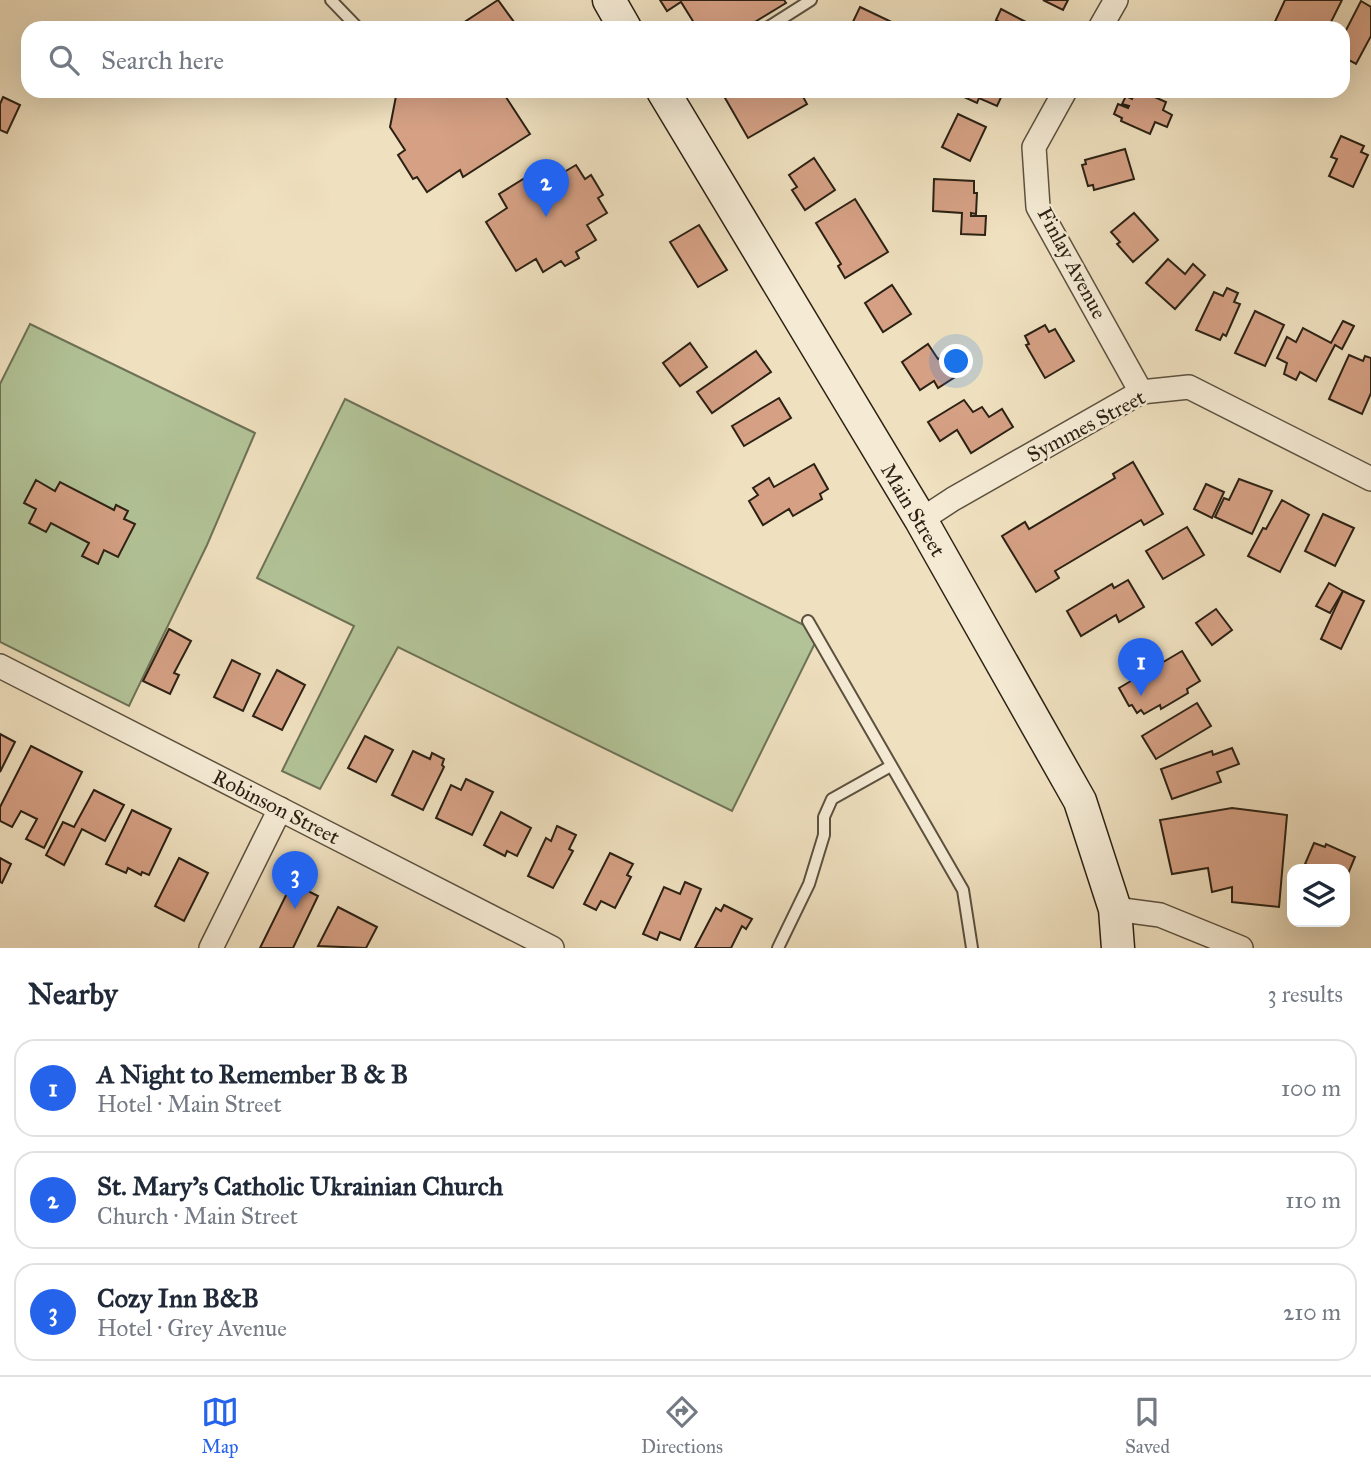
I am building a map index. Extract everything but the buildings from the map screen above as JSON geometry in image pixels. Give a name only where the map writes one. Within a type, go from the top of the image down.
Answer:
[{"type":"street","points":[[608,0],[621,21]]},
{"type":"street","points":[[1104,21],[1116,0]]},
{"type":"street","name":"Main Street","points":[[669,98],[920,520],[1080,801],[1115,909],[1118,948]]},
{"type":"street","name":"Finlay Avenue","points":[[1061,98],[1034,147],[1038,207],[1141,392]]},
{"type":"street","name":"Symmes Street","points":[[920,520],[1141,392],[1189,387],[1371,479]]},
{"type":"street","name":"Robinson Street","points":[[0,666],[552,948]]},
{"type":"street","points":[[211,948],[280,809]]},
{"type":"street","points":[[1115,909],[1160,915],[1241,948]]},
{"type":"lane","points":[[331,0],[351,21]]},
{"type":"lane","points":[[778,21],[811,0]]},
{"type":"lane","points":[[808,621],[963,890],[972,948]]},
{"type":"lane","points":[[778,948],[809,884],[824,835],[824,817],[832,799],[891,766]]},
{"type":"green space","points":[[30,324],[255,433],[207,545],[129,706],[0,642],[0,384]]},
{"type":"green space","points":[[345,399],[820,633],[732,811],[398,647],[320,789],[282,771],[354,626],[257,578]]},
{"type":"place","name":"St. Mary's Catholic Ukrainian Church","points":[[546,217]]},
{"type":"place","name":"A Night to Remember B & B","points":[[1141,696]]},
{"type":"place","name":"Cozy Inn B&B","points":[[295,909]]}]
